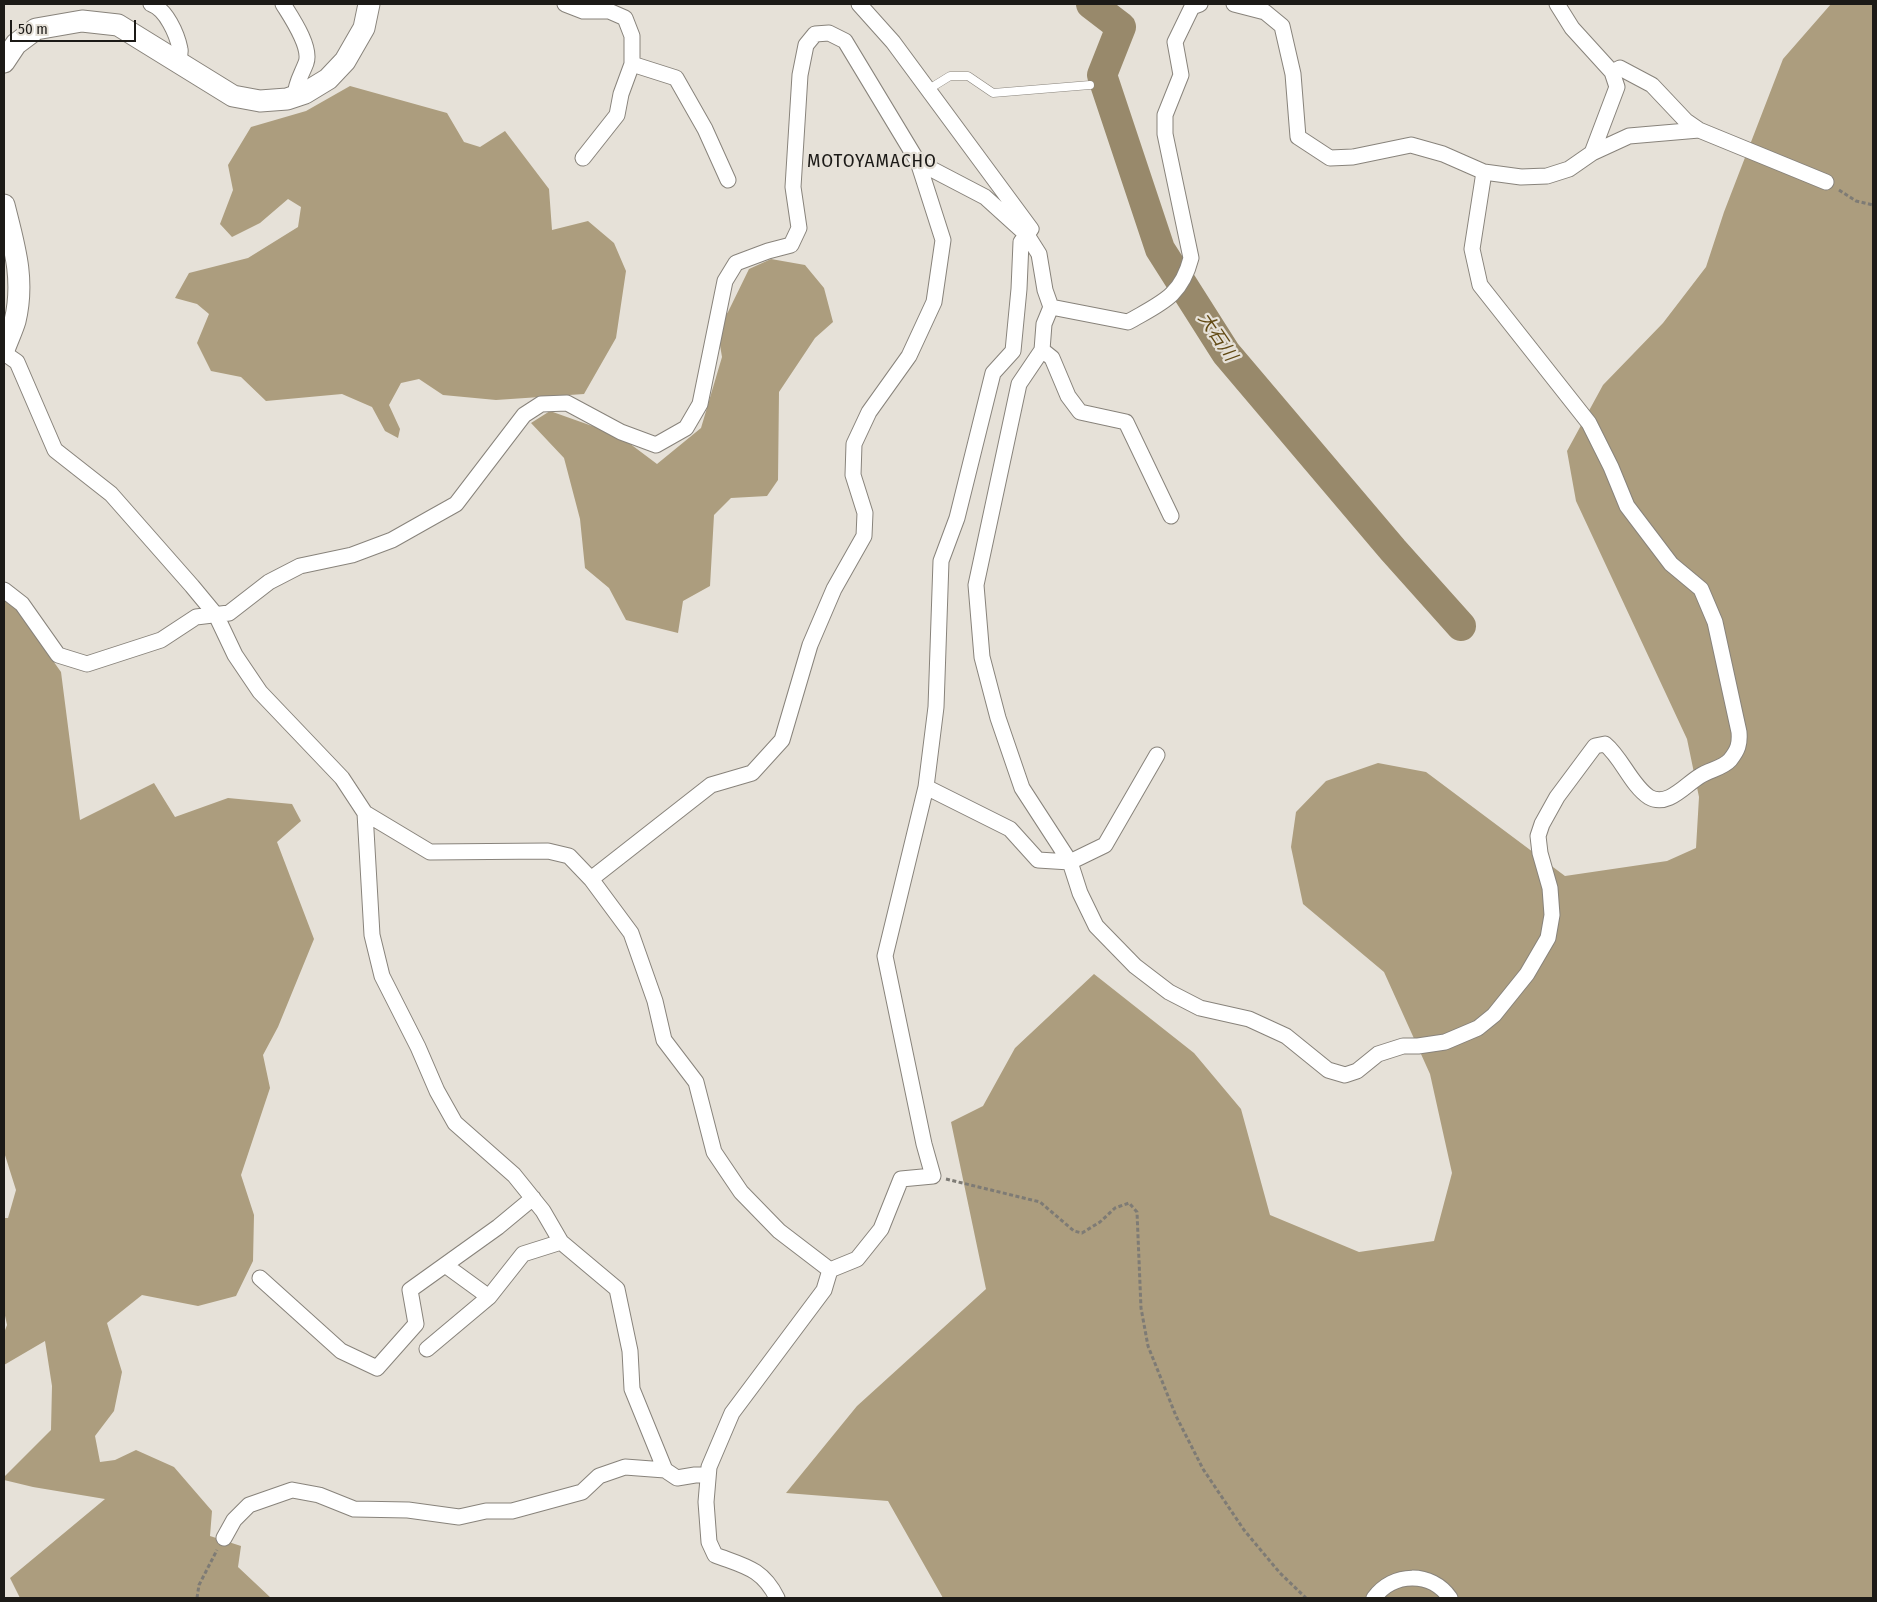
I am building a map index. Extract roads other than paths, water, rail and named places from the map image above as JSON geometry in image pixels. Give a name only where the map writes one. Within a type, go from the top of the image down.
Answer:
[{"type":"main road","points":[[4,62],[16,44],[36,29],[82,21],[118,25],[233,96],[260,101],[286,99],[305,93],[328,79],[345,61],[364,28],[369,4]]},
{"type":"main road","points":[[4,205],[18,259],[20,291],[9,320],[4,352]]},
{"type":"street","points":[[151,4],[156,6],[171,24],[181,51],[178,61]]},
{"type":"street","points":[[282,4],[302,35],[307,61],[296,83],[295,96]]},
{"type":"street","points":[[565,4],[583,11],[609,11],[625,18],[632,36],[632,64],[621,94],[617,115],[584,158]]},
{"type":"street","points":[[830,1270],[856,1259],[881,1229],[902,1179],[933,1176],[924,1144],[885,956],[926,786],[936,707],[941,561],[957,518],[994,374],[1013,351],[1021,242],[1031,229],[929,89],[893,42],[859,4]]},
{"type":"street","points":[[1052,307],[1128,322],[1170,298],[1187,276],[1192,258],[1165,134],[1165,115],[1182,75],[1175,42],[1192,7],[1200,4]]},
{"type":"street","points":[[1234,4],[1264,12],[1282,26],[1293,74],[1298,138],[1330,158],[1353,157],[1410,145],[1443,154],[1484,172],[1521,177],[1547,176],[1569,169],[1592,153],[1629,136],[1698,130]]},
{"type":"street","points":[[1557,4],[1572,28],[1612,72],[1617,86],[1592,153]]},
{"type":"street","points":[[4,590],[22,604],[58,655],[87,664],[161,640],[196,617],[229,613],[269,582],[300,566],[352,555],[392,540],[456,504],[524,415],[541,404],[567,404],[621,432],[656,445],[686,428],[700,404],[725,281],[736,263],[790,245],[799,228],[793,186],[799,94],[806,44],[815,34],[829,33],[846,42],[918,162],[943,240],[934,302],[909,356],[869,412],[854,444],[853,475],[866,513],[864,536],[834,589],[810,645],[782,740],[752,773],[711,785],[592,879]]},
{"type":"street","points":[[632,64],[676,78],[704,129],[728,180]]},
{"type":"street","points":[[1612,72],[1620,68],[1652,84],[1686,121],[1698,130],[1826,182]]},
{"type":"street","points":[[918,162],[985,197],[1028,235],[1039,254],[1045,290],[1052,307],[1044,324],[1042,350],[1019,384],[976,585],[982,657],[998,718],[1022,788],[1070,862],[1080,893],[1096,926],[1135,966],[1168,992],[1200,1008],[1248,1019],[1286,1036],[1328,1070],[1345,1075],[1357,1071],[1378,1054],[1403,1046],[1445,1042],[1478,1028],[1494,1015],[1527,974],[1548,938],[1552,915],[1550,888],[1540,853],[1538,836],[1542,824],[1557,798],[1595,746],[1604,744],[1614,752],[1635,782],[1650,797],[1661,800],[1680,793],[1699,776],[1729,762],[1740,745],[1739,732],[1715,622],[1701,589],[1670,564],[1627,506],[1611,467],[1589,423],[1480,284],[1472,249],[1484,172]]},
{"type":"street","points":[[1042,350],[1052,358],[1068,396],[1080,412],[1126,422],[1170,516]]},
{"type":"street","points":[[4,352],[17,362],[55,450],[111,494],[216,614],[234,655],[260,692],[342,778],[365,813],[430,852],[548,851],[569,856],[592,879],[631,933],[655,1001],[664,1040],[696,1082],[714,1152],[741,1192],[779,1231],[830,1270]]},
{"type":"street","points":[[926,786],[1010,829],[1038,860],[1070,862],[1105,845],[1157,755]]},
{"type":"street","points":[[365,813],[372,936],[382,976],[418,1047],[437,1091],[455,1123],[514,1175],[543,1211],[561,1242],[617,1289],[630,1351],[632,1389],[665,1470]]},
{"type":"street","points":[[260,1278],[341,1351],[377,1368],[416,1324],[410,1290],[498,1227],[533,1198]]},
{"type":"street","points":[[427,1349],[489,1297],[523,1254],[561,1242]]},
{"type":"street","points":[[445,1265],[489,1297]]},
{"type":"street","points":[[777,1598],[770,1583],[752,1569],[715,1555],[709,1542],[706,1502],[709,1467],[732,1413],[824,1290],[830,1270]]},
{"type":"street","points":[[224,1538],[234,1520],[249,1505],[292,1490],[319,1495],[354,1509],[408,1510],[459,1517],[486,1511],[512,1511],[582,1492],[599,1476],[626,1467],[665,1470],[677,1478],[708,1475]]},
{"type":"street","points":[[1374,1598],[1392,1581],[1415,1577],[1432,1582],[1444,1590],[1450,1598]]},
{"type":"lane","points":[[929,89],[950,76],[968,76],[993,93],[1090,84]]},
{"type":"waterway","name":"大石川","points":[[1091,4],[1121,27],[1102,75],[1160,249],[1226,353],[1393,550],[1461,626]]},
{"type":"district","name":"MOTOYAMACHO","points":[[872,162]]}]
